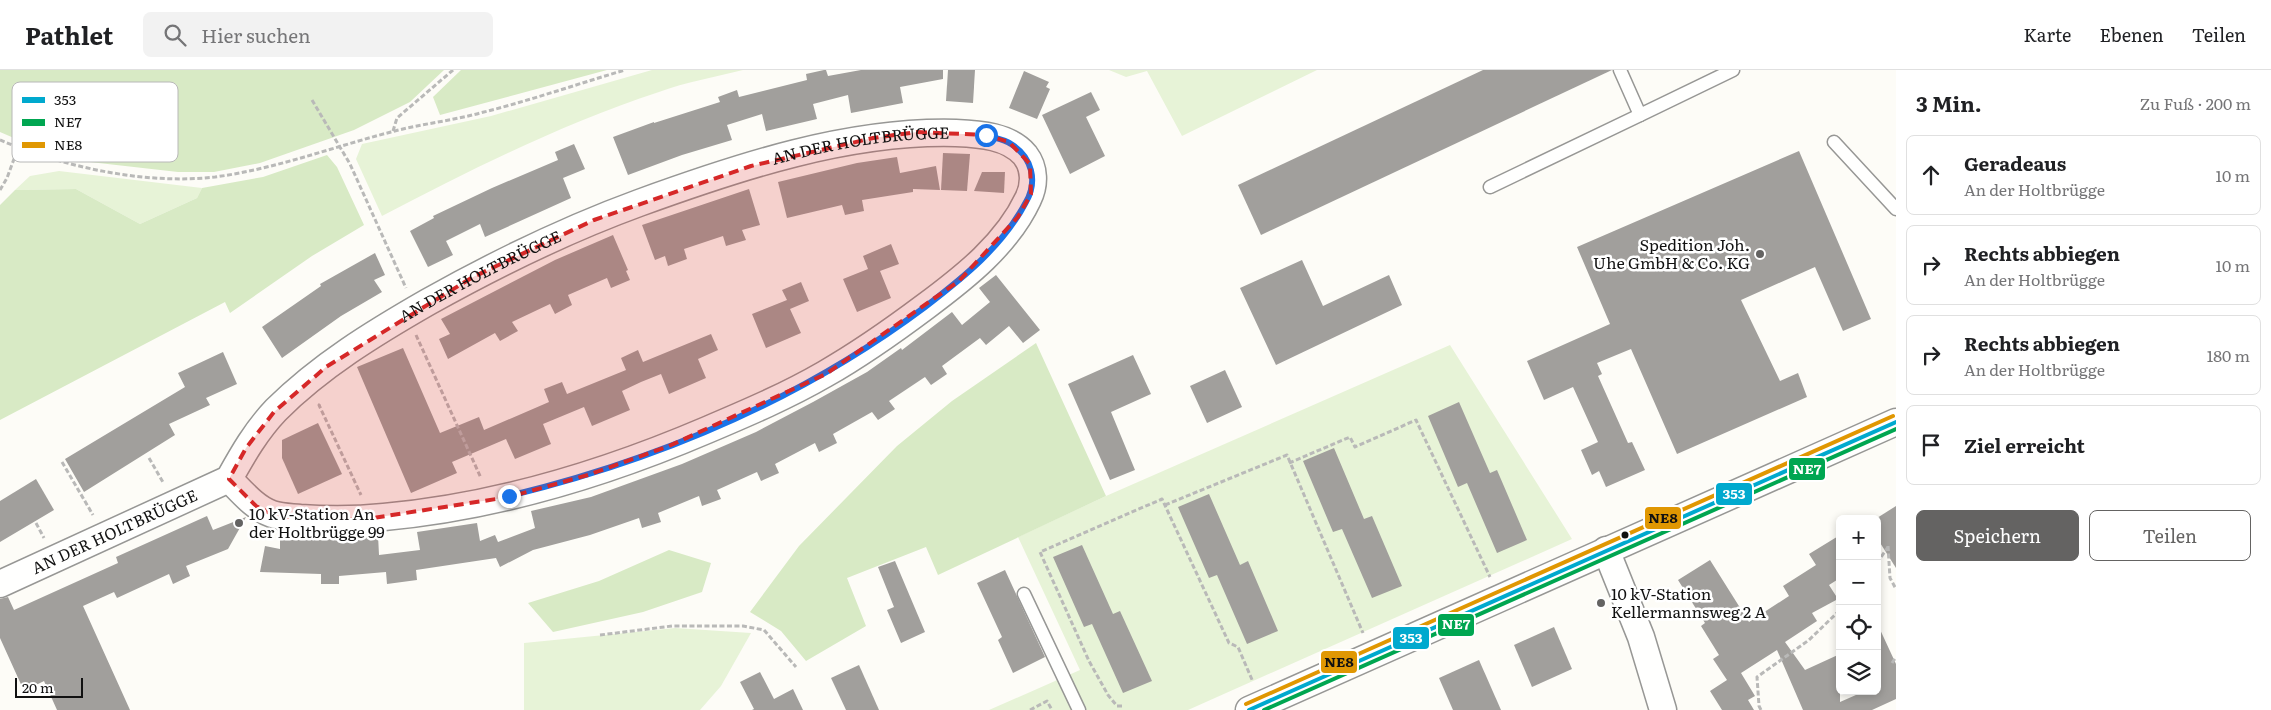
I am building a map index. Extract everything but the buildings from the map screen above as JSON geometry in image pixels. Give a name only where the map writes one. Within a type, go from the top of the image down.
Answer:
[{"type":"street","name":"AN DER HOLTBRÜGGE","points":[[0,584],[229,480],[256,434],[274,412],[304,384],[333,361],[411,312],[473,277],[535,246],[594,220],[715,176],[777,159],[873,138],[917,132],[986,135],[1010,142],[1022,151],[1030,164],[1033,179],[1031,194],[1018,217],[998,243],[959,281],[902,324],[852,358],[791,392],[661,449],[588,475],[492,501],[373,518],[330,520],[276,516],[256,506],[229,480]]},
{"type":"street","points":[[1255,707],[1896,422]]},
{"type":"street","points":[[1606,550],[1638,628],[1663,710]]},
{"type":"lane","points":[[1620,70],[1640,115]]},
{"type":"lane","points":[[1490,187],[1733,70]]},
{"type":"lane","points":[[1834,142],[1896,209]]},
{"type":"lane","points":[[1024,594],[1079,710]]},
{"type":"path","points":[[393,131],[397,118],[453,70]]},
{"type":"path","points":[[60,162],[136,175],[184,179],[215,177],[260,168],[393,131],[480,113],[626,70]]},
{"type":"path","points":[[312,100],[350,164],[492,501]]},
{"type":"path","points":[[0,140],[12,145]]},
{"type":"path","points":[[0,190],[13,162]]},
{"type":"path","points":[[320,408],[360,495],[370,504],[373,518]]},
{"type":"path","points":[[1289,463],[1350,438],[1355,447],[1416,420],[1486,572]]},
{"type":"path","points":[[1165,505],[1286,455],[1372,655]]},
{"type":"path","points":[[62,462],[91,509],[103,536]]},
{"type":"path","points":[[1122,706],[1117,706],[1098,678],[1040,552],[1162,499],[1228,643],[1238,647],[1255,707]]},
{"type":"path","points":[[1879,560],[1888,546],[1890,578],[1896,589]]},
{"type":"path","points":[[1761,710],[1758,706],[1757,677],[1809,640],[1836,614]]},
{"type":"path","points":[[600,636],[672,626],[743,626],[764,630],[796,667]]},
{"type":"path","points":[[1892,663],[1896,657]]},
{"type":"path","points":[[1030,710],[1047,701],[1052,710]]},
{"type":"highlighted area","points":[[917,132],[986,135],[1009,142],[1030,164],[1031,194],[1018,217],[959,281],[826,374],[669,446],[588,475],[509,497],[373,518],[330,520],[276,516],[256,506],[229,479],[246,448],[274,412],[326,367],[473,277],[594,220],[751,166],[873,138]]},
{"type":"green space","points":[[0,70],[444,70],[410,102],[354,130],[260,163],[214,172],[178,172],[90,162],[178,162],[178,82],[12,82],[12,137],[0,132]]},
{"type":"green space","points":[[461,70],[607,70],[440,115],[433,97]]},
{"type":"green space","points":[[652,70],[743,70],[669,88],[587,118],[518,148],[382,216],[356,159],[362,144],[491,116]]},
{"type":"green space","points":[[1109,70],[1317,70],[1182,136],[1147,71],[1126,77]]},
{"type":"green space","points":[[327,155],[337,167],[364,225],[312,256],[230,313],[225,302],[0,420],[0,205],[15,190],[76,189],[140,224],[197,198],[202,188],[263,177]]},
{"type":"green space","points":[[59,171],[202,188],[197,198],[140,224],[76,189],[15,190],[30,176]]},
{"type":"green space","points":[[1036,343],[1106,496],[938,575],[926,547],[847,578],[866,626],[806,661],[781,631],[750,612],[799,546],[897,446],[952,401]]},
{"type":"green space","points":[[1450,345],[1572,539],[1188,710],[989,710],[1080,670],[1018,537],[1106,496]]},
{"type":"green space","points":[[669,550],[711,563],[702,592],[643,612],[553,632],[528,603],[599,581]]},
{"type":"green space","points":[[675,628],[751,633],[721,686],[700,710],[524,710],[524,643]]},
{"type":"transit line","name":"NE8","points":[[1246,704],[1893,416]]},
{"type":"transit line","name":"353","points":[[1249,710],[1896,422]]},
{"type":"transit line","name":"NE7","points":[[1264,710],[1896,429]]},
{"type":"place","name":"Spedition Joh. Uhe GmbH & Co. KG","points":[[1760,254]]},
{"type":"place","name":"10 kV-Station An der Holtbrügge 99","points":[[239,523]]},
{"type":"place","name":"10 kV-Station Kellermannsweg 2 A","points":[[1601,603]]},
{"type":"route","points":[[509,496],[588,475],[635,459],[760,407],[826,374],[852,358],[902,324],[959,281],[998,243],[1018,217],[1031,194],[1033,179],[1030,164],[1022,151],[1010,142],[986,135]]}]
